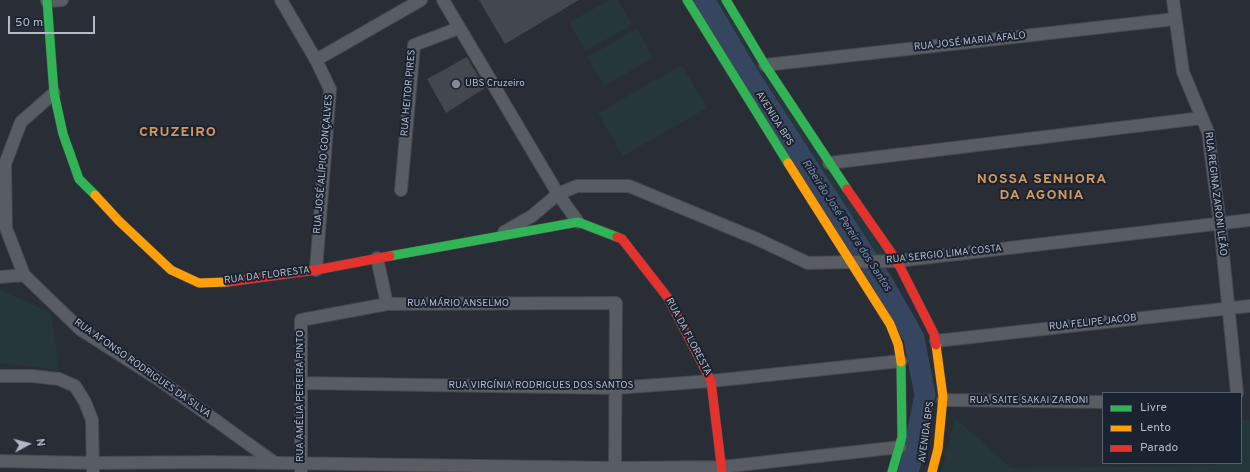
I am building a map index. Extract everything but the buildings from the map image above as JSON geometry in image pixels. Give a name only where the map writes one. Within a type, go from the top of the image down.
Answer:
[{"type":"main road","name":"AVENIDA BPS","points":[[687,0],[890,324],[898,344],[902,360],[902,437],[892,472]]},
{"type":"main road","name":"AVENIDA BPS","points":[[726,0],[765,65],[895,261],[934,334],[943,400],[938,449],[932,472]]},
{"type":"main road","name":"RUA DA FLORESTA","points":[[47,1],[54,93],[63,134],[79,179],[119,221],[171,270],[199,283],[235,282],[316,270],[578,222],[622,239],[668,298],[710,381],[722,470]]},
{"type":"street","points":[[47,1],[62,0]]},
{"type":"street","name":"RUA JOSÉ ALÍPIO GONÇALVES","points":[[280,0],[316,60],[330,89],[316,270]]},
{"type":"street","points":[[316,60],[421,0]]},
{"type":"street","points":[[443,0],[558,194],[578,222]]},
{"type":"street","name":"RUA REGINA ZARONI LEÃO","points":[[1174,0],[1175,19],[1183,72],[1208,132],[1220,224],[1237,392]]},
{"type":"street","name":"RUA JOSÉ MARIA AFALO","points":[[765,65],[1175,19]]},
{"type":"street","name":"RUA HEITOR PIRES","points":[[401,190],[414,45],[459,28]]},
{"type":"street","name":"RUA AFONSO RODRIGUES DA SILVA","points":[[54,93],[21,122],[6,164],[6,228],[24,275],[80,329],[158,379],[275,463]]},
{"type":"street","points":[[829,163],[1202,118]]},
{"type":"street","name":"RUA SERGIO LIMA COSTA","points":[[496,237],[532,216],[558,194],[577,186],[629,186],[757,239],[808,264],[895,261],[1250,220]]},
{"type":"street","points":[[377,258],[387,304]]},
{"type":"street","points":[[0,277],[24,275]]},
{"type":"street","name":"RUA MÁRIO ANSELMO","points":[[301,320],[387,304],[616,303],[615,388]]},
{"type":"street","name":"RUA FELIPE JACOB","points":[[936,341],[1250,306]]},
{"type":"street","name":"RUA AMÉLIA PEREIRA PINTO","points":[[301,320],[301,468]]},
{"type":"street","name":"RUA VIRGÍNIA RODRIGUES DOS SANTOS","points":[[300,383],[615,388],[710,381],[902,360]]},
{"type":"street","points":[[0,376],[32,376],[59,379],[75,386],[85,402],[92,420],[93,468]]},
{"type":"street","points":[[615,388],[615,470]]},
{"type":"street","name":"RUA SAITE SAKAI ZARONI","points":[[943,400],[1102,402]]},
{"type":"street","points":[[0,462],[93,468],[212,462],[275,463],[301,468],[722,470],[900,447]]},
{"type":"shaded area","points":[[610,0],[618,0],[632,25],[585,51],[569,22]]},
{"type":"shaded area","points":[[694,0],[720,0],[887,255],[851,255]]},
{"type":"shaded area","points":[[637,29],[653,58],[604,86],[587,57]]},
{"type":"shaded area","points":[[682,65],[707,108],[623,156],[598,113]]},
{"type":"shaded area","points":[[0,290],[51,313],[59,370],[0,363]]},
{"type":"shaded area","points":[[955,418],[1011,468],[1216,466],[1216,464],[1242,464],[1242,420],[1250,420],[1250,472],[941,472]]},
{"type":"waterway","name":"Ribeirão José Pereira dos Santos","points":[[704,0],[749,76],[884,285],[914,338],[925,395],[908,472]]},
{"type":"traffic: fast","points":[[47,0],[54,93],[63,134],[79,179],[95,195]]},
{"type":"traffic: fast","points":[[687,0],[788,163]]},
{"type":"traffic: fast","points":[[726,0],[765,65],[847,189]]},
{"type":"traffic: fast","points":[[390,256],[578,222],[617,237]]},
{"type":"traffic: fast","points":[[892,472],[902,437],[901,362]]},
{"type":"traffic: slow","points":[[788,163],[890,324],[898,344],[901,362]]},
{"type":"traffic: slow","points":[[95,195],[119,221],[171,270],[199,283],[228,282]]},
{"type":"traffic: slow","points":[[932,472],[938,449],[943,397],[936,345]]},
{"type":"traffic: jam","points":[[847,189],[897,261],[934,334],[936,345]]},
{"type":"traffic: jam","points":[[617,237],[622,239],[668,298],[711,381],[722,472]]},
{"type":"traffic: jam","points":[[228,282],[316,270],[390,256]]},
{"type":"place","name":"UBS Cruzeiro","points":[[456,84]]},
{"type":"district","name":"CRUZEIRO","points":[[178,133]]},
{"type":"district","name":"NOSSA SENHORA DA AGONIA","points":[[1042,188]]}]
